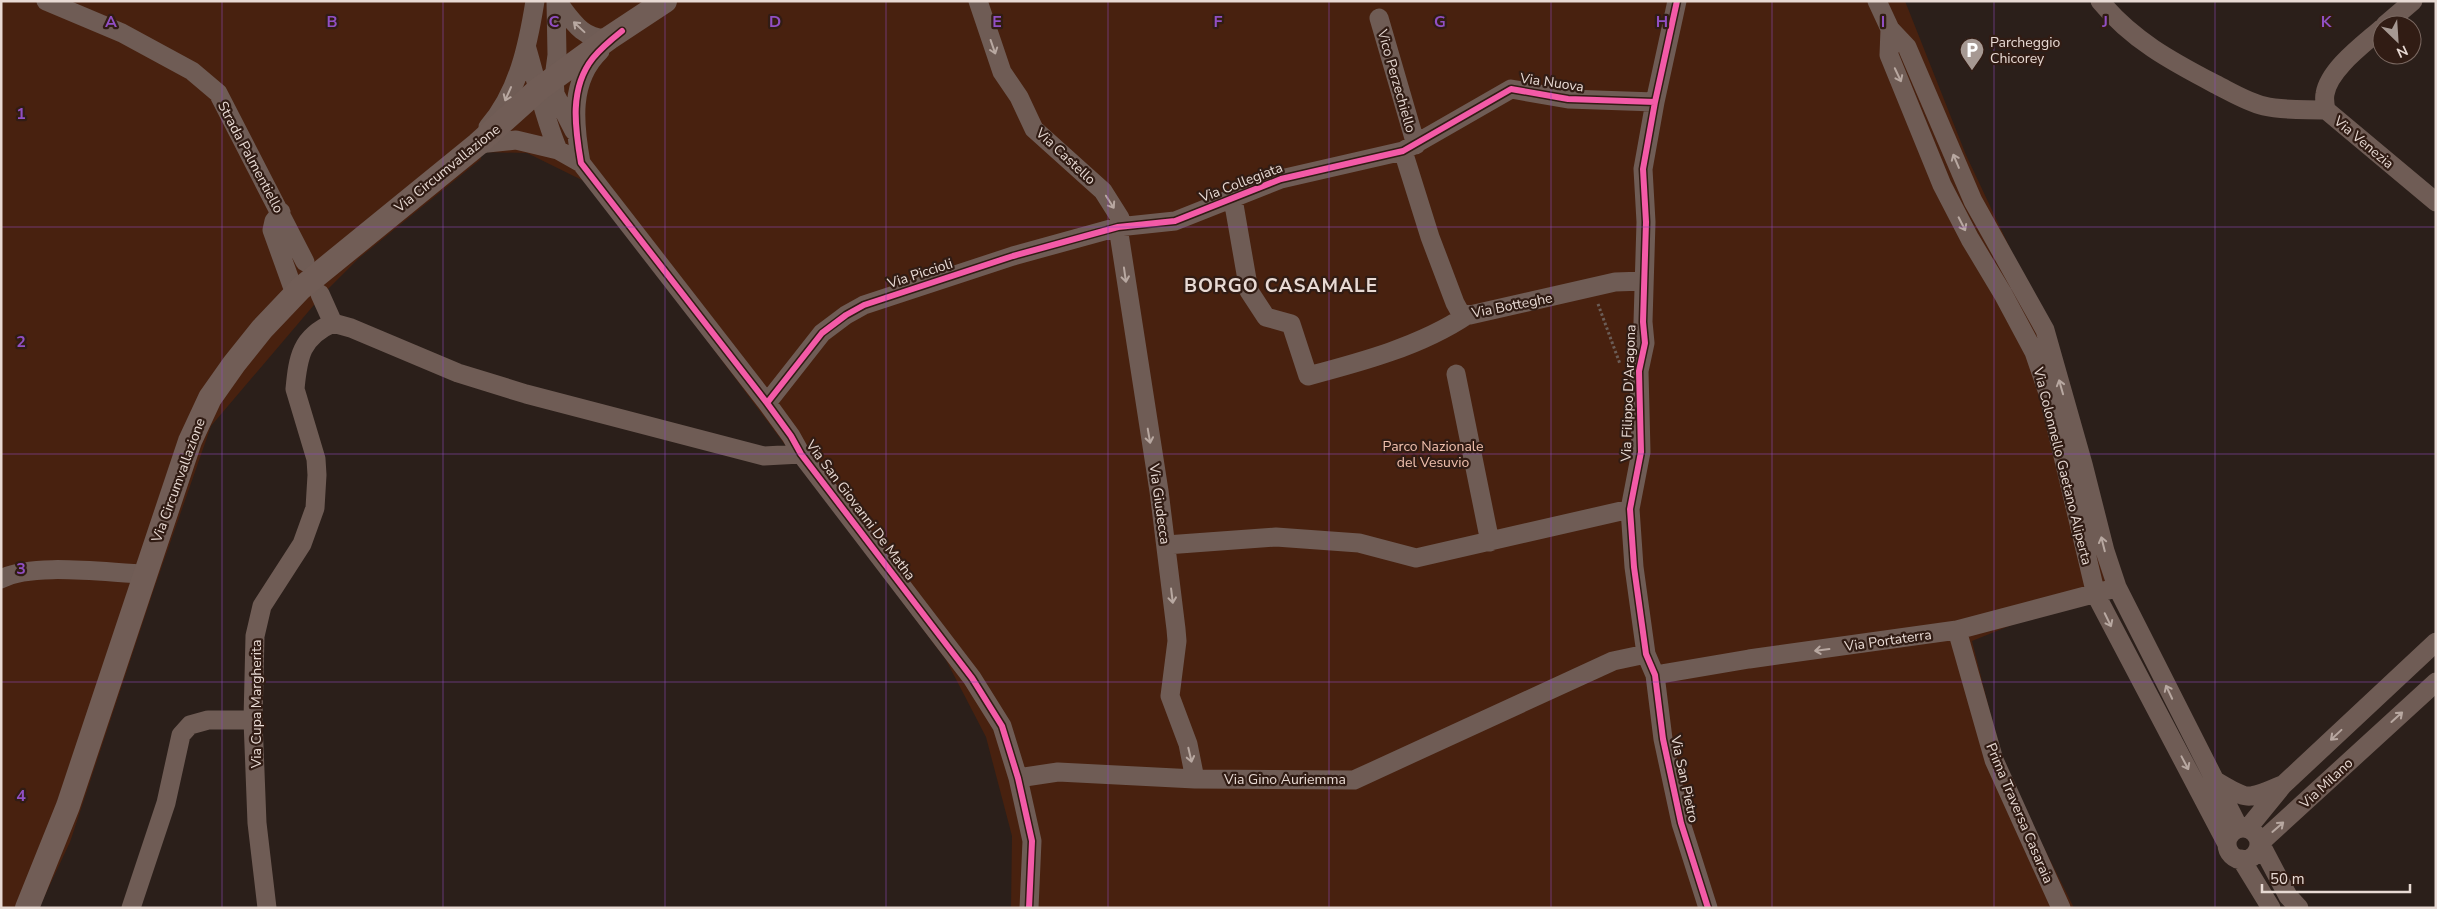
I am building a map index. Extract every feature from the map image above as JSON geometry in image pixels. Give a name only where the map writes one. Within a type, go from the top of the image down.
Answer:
[{"type":"main road","name":"Via Circumvallazione","points":[[27,908],[68,806],[190,441],[210,398],[262,329],[295,294],[470,150],[546,84],[615,34],[665,1]]},
{"type":"street","name":"Strada Palmentiello","points":[[46,1],[78,7],[192,71],[218,93],[281,212],[305,262]]},
{"type":"street","points":[[470,150],[498,116],[527,49],[535,1]]},
{"type":"street","points":[[556,1],[577,26],[591,37],[615,34]]},
{"type":"street","points":[[556,1],[557,55],[540,104],[558,150]]},
{"type":"street","name":"Via Castello","points":[[978,1],[1002,72],[1019,98],[1034,129],[1103,190],[1120,218],[1118,227]]},
{"type":"street","name":"Via Filippo D'Aragona","points":[[1646,654],[1634,567],[1630,509],[1641,452],[1640,372],[1645,343],[1644,281],[1646,222],[1643,169],[1655,102],[1677,1]]},
{"type":"street","name":"Via Colonnello Gaetano Aliperta","points":[[1877,1],[1890,28],[1907,47],[1973,201],[2045,330],[2083,464],[2105,551],[2117,587],[2179,713],[2243,828]]},
{"type":"street","points":[[2100,1],[2119,23],[2141,41],[2184,67],[2247,100],[2274,108],[2326,110]]},
{"type":"street","points":[[2397,15],[2413,1]]},
{"type":"street","name":"Vico Perzechiello","points":[[1379,18],[1409,148]]},
{"type":"street","name":"Via Colonnello Gaetano Aliperta","points":[[1890,28],[1889,54],[1942,184],[1970,239],[2003,294],[2034,352],[2048,393],[2096,595],[2227,844]]},
{"type":"street","name":"Via San Giovanni De Matha","points":[[615,34],[594,57],[582,76],[576,101],[576,135],[582,163],[768,403],[801,454],[972,678],[1002,726],[1018,778],[1032,841],[1029,908]]},
{"type":"street","name":"Via Venezia","points":[[2372,37],[2343,63],[2329,82],[2324,95],[2326,110],[2436,202]]},
{"type":"street","points":[[527,49],[546,84],[555,94],[576,135]]},
{"type":"street","name":"Via Nuova","points":[[1409,148],[1511,89],[1568,98],[1655,102]]},
{"type":"street","points":[[470,150],[516,140],[558,150],[582,163]]},
{"type":"street","name":"Via Collegiata","points":[[1118,227],[1175,221],[1281,179],[1409,148]]},
{"type":"street","name":"Via Botteghe","points":[[1409,148],[1430,237],[1454,303],[1460,312],[1467,315],[1615,282],[1644,281]]},
{"type":"street","points":[[1233,199],[1250,291],[1266,317],[1291,324],[1308,376],[1396,349],[1453,324],[1467,315]]},
{"type":"street","points":[[281,212],[274,221],[272,230],[295,294]]},
{"type":"street","name":"Via Piccioli","points":[[768,403],[822,333],[864,304],[1013,256],[1118,227]]},
{"type":"street","name":"Via Giudecca","points":[[1118,227],[1166,545],[1177,641],[1170,696],[1188,744],[1196,779]]},
{"type":"street","points":[[320,294],[332,323],[350,328],[458,373],[526,394],[764,456],[801,454]]},
{"type":"street","name":"Via Cupa Margherita","points":[[267,908],[257,823],[254,720],[255,636],[262,606],[302,544],[315,508],[316,459],[295,389],[302,348],[316,331],[332,323]]},
{"type":"street","points":[[1456,374],[1490,542]]},
{"type":"street","points":[[1166,545],[1276,537],[1359,543],[1416,558],[1630,509]]},
{"type":"street","points":[[1,579],[22,572],[40,570],[145,574]]},
{"type":"street","name":"Via Portaterra","points":[[1655,675],[1749,659],[1957,630],[2096,595],[2117,587]]},
{"type":"street","name":"Prima Traversa Casaraia","points":[[1957,630],[1994,760],[2061,908]]},
{"type":"street","name":"Via Milano","points":[[2243,828],[2283,785],[2436,642]]},
{"type":"street","name":"Via Gino Auriemma","points":[[1018,778],[1058,772],[1196,779],[1354,780],[1613,661],[1646,654]]},
{"type":"street","name":"Via San Pietro","points":[[1646,654],[1655,675],[1663,740],[1681,823],[1708,908]]},
{"type":"street","name":"Via Milano","points":[[2260,843],[2436,682]]},
{"type":"street","points":[[131,908],[166,803],[181,735],[190,725],[208,720],[254,720]]},
{"type":"street","name":"Via Milano","points":[[2216,781],[2244,797],[2254,796],[2283,785]]},
{"type":"street","points":[[2260,843],[2254,856],[2242,859],[2233,856],[2227,844],[2230,834],[2243,828],[2256,834],[2293,902]]},
{"type":"street","points":[[2242,859],[2271,908]]},
{"type":"path","points":[[1592,288],[1623,372]]},
{"type":"green space","name":"Parco Nazionale del Vesuvio","points":[[1,1],[1905,1],[1966,155],[2057,348],[2121,581],[1972,641],[2004,768],[2074,908],[1011,908],[1012,836],[986,737],[946,660],[590,184],[527,153],[480,152],[481,159],[358,259],[325,292],[211,426],[154,589],[70,842],[39,908],[1,908]]},
{"type":"cycle path","points":[[1677,1],[1655,102],[1643,169],[1646,222],[1643,322],[1645,343],[1639,371],[1641,452],[1630,509],[1634,567],[1646,654],[1655,675],[1663,739],[1681,823],[1708,908]]},
{"type":"cycle path","points":[[622,31],[593,58],[580,82],[577,95],[576,122],[581,163],[767,403],[791,436],[801,454],[972,678],[1002,726],[1018,778],[1032,841],[1029,908]]},
{"type":"cycle path","points":[[767,403],[822,333],[846,315],[864,305],[1013,256],[1118,227],[1175,221],[1281,179],[1403,151],[1511,89],[1568,99],[1655,102]]},
{"type":"place","name":"Parcheggio Chicorey","points":[[1972,71]]},
{"type":"district","name":"BORGO CASAMALE","points":[[1281,285]]}]
